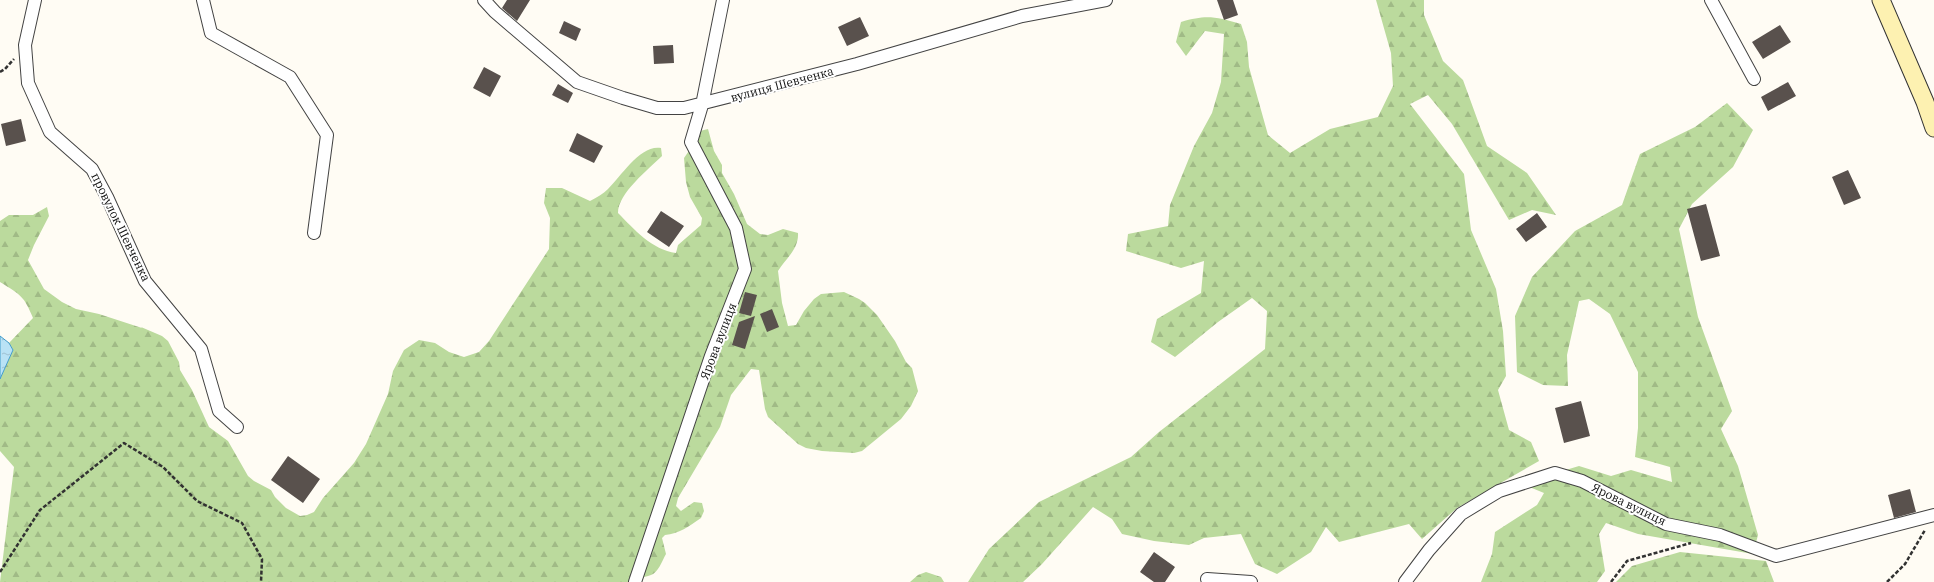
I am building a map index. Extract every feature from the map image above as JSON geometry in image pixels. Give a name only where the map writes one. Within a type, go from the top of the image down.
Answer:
[{"type":"street","name":"провулок Шевченка","points":[[35,0],[25,44],[28,83],[50,132],[92,169],[107,197],[145,281],[200,349],[219,411],[237,427]]},
{"type":"street","points":[[203,0],[211,33],[290,77],[327,135],[314,233]]},
{"type":"street","name":"вулиця Шевченка","points":[[484,0],[495,12],[577,82],[657,108],[684,108],[702,105],[857,64],[1022,16],[1106,0]]},
{"type":"street","name":"Ярова вулиця","points":[[635,582],[711,356],[745,269],[736,228],[692,142],[702,105],[723,0]]},
{"type":"street","points":[[1711,0],[1754,79]]},
{"type":"street","points":[[1881,0],[1925,102],[1934,128]]},
{"type":"street","name":"Ярова вулиця","points":[[1405,582],[1429,550],[1461,514],[1499,491],[1555,473],[1582,480],[1666,524],[1720,534],[1776,556],[1934,516]]},
{"type":"street","points":[[1207,579],[1251,582]]},
{"type":"path","points":[[0,572],[40,510],[124,443],[163,467],[198,501],[242,523],[262,559],[261,582]]},
{"type":"path","points":[[1887,582],[1905,564],[1934,516]]},
{"type":"path","points":[[1611,582],[1627,561],[1692,543]]},
{"type":"green space","points":[[1376,0],[1424,0],[1424,15],[1443,61],[1463,80],[1487,146],[1527,173],[1556,215],[1532,210],[1509,220],[1452,124],[1428,95],[1410,104],[1464,174],[1471,230],[1496,289],[1503,331],[1506,376],[1498,390],[1509,430],[1531,442],[1539,461],[1457,508],[1422,539],[1409,524],[1339,542],[1326,527],[1311,552],[1277,574],[1255,564],[1241,534],[1204,538],[1189,545],[1154,541],[1122,534],[1112,519],[1093,507],[1042,564],[1023,582],[968,582],[989,549],[1039,502],[1131,457],[1159,432],[1265,349],[1267,311],[1252,298],[1218,322],[1175,357],[1151,342],[1157,319],[1201,293],[1204,261],[1181,268],[1126,251],[1128,234],[1168,226],[1170,205],[1194,146],[1212,113],[1221,82],[1224,34],[1205,31],[1186,56],[1176,42],[1181,22],[1211,17],[1241,24],[1247,42],[1249,67],[1268,135],[1290,153],[1330,129],[1378,117],[1393,86],[1391,53]]},
{"type":"green space","points":[[1727,103],[1753,130],[1733,167],[1692,204],[1679,229],[1698,317],[1732,411],[1721,429],[1738,466],[1758,535],[1753,554],[1638,534],[1606,523],[1599,534],[1605,571],[1597,582],[1481,582],[1492,554],[1495,532],[1537,505],[1544,493],[1527,486],[1549,475],[1579,466],[1611,476],[1631,470],[1672,482],[1670,467],[1635,457],[1638,428],[1638,372],[1610,314],[1589,299],[1579,301],[1567,355],[1568,386],[1543,385],[1517,372],[1515,316],[1532,277],[1575,231],[1622,205],[1640,154],[1695,127]]},
{"type":"green space","points":[[708,129],[714,151],[722,165],[722,173],[734,194],[747,224],[760,234],[768,235],[783,229],[798,233],[798,239],[794,249],[778,271],[782,303],[788,326],[796,325],[804,311],[814,299],[821,294],[844,292],[865,303],[877,315],[895,341],[906,362],[912,368],[918,391],[911,406],[901,419],[862,451],[854,453],[822,451],[806,448],[798,444],[768,417],[765,409],[759,370],[751,369],[731,395],[720,427],[678,498],[676,506],[681,511],[694,502],[702,503],[704,511],[701,518],[688,527],[665,535],[662,538],[666,554],[658,569],[651,575],[634,579],[629,582],[0,582],[14,467],[0,451],[0,379],[13,350],[9,343],[33,318],[24,300],[13,290],[0,282],[0,221],[9,215],[33,215],[47,207],[49,216],[28,260],[44,289],[62,302],[76,309],[99,314],[142,328],[141,327],[162,336],[168,341],[179,362],[180,370],[192,390],[209,427],[228,441],[248,476],[271,490],[275,497],[286,508],[300,516],[314,512],[323,498],[354,463],[366,444],[388,394],[393,371],[404,350],[419,340],[435,343],[449,352],[464,357],[479,352],[489,341],[549,249],[550,218],[544,203],[546,188],[562,188],[590,201],[606,191],[639,156],[654,148],[661,148],[662,156],[642,174],[628,190],[619,205],[618,213],[637,232],[651,243],[659,248],[676,253],[678,245],[701,225],[702,218],[690,197],[686,182],[684,158],[700,131]]},
{"type":"green space","points":[[1680,552],[1766,561],[1774,582],[1616,582],[1632,566]]},
{"type":"green space","points":[[926,572],[941,577],[944,582],[910,582],[918,575]]},
{"type":"water","points":[[0,336],[9,343],[13,350],[0,379]]},
{"type":"building","points":[[507,0],[530,0],[517,21],[502,8]]},
{"type":"building","points":[[1217,0],[1233,0],[1238,15],[1224,20]]},
{"type":"building","points":[[860,17],[869,36],[847,46],[838,27]]},
{"type":"building","points":[[564,21],[581,29],[576,41],[559,33]]},
{"type":"building","points":[[1780,25],[1791,42],[1763,59],[1752,42]]},
{"type":"building","points":[[673,45],[674,63],[654,64],[653,46]]},
{"type":"building","points":[[484,67],[501,76],[490,97],[473,88]]},
{"type":"building","points":[[1788,82],[1796,96],[1768,111],[1761,97]]},
{"type":"building","points":[[558,84],[573,93],[568,103],[552,95]]},
{"type":"building","points":[[21,119],[26,141],[6,146],[1,124]]},
{"type":"building","points":[[577,133],[603,146],[594,163],[569,151]]},
{"type":"building","points":[[1848,170],[1861,198],[1844,205],[1832,177]]},
{"type":"building","points":[[1706,204],[1720,256],[1701,261],[1687,209]]},
{"type":"building","points":[[661,211],[684,226],[669,247],[647,232]]},
{"type":"building","points":[[1537,213],[1547,227],[1526,242],[1516,229]]},
{"type":"building","points":[[745,292],[757,295],[751,316],[739,313]]},
{"type":"building","points":[[772,309],[779,327],[767,332],[760,314]]},
{"type":"building","points":[[755,316],[745,349],[732,345],[739,322]]},
{"type":"building","points":[[1581,401],[1590,436],[1564,443],[1555,408]]},
{"type":"building","points":[[288,456],[320,479],[303,503],[271,480]]},
{"type":"building","points":[[1910,489],[1916,512],[1894,518],[1888,495]]},
{"type":"building","points":[[1154,552],[1175,567],[1165,582],[1154,582],[1140,572]]}]
